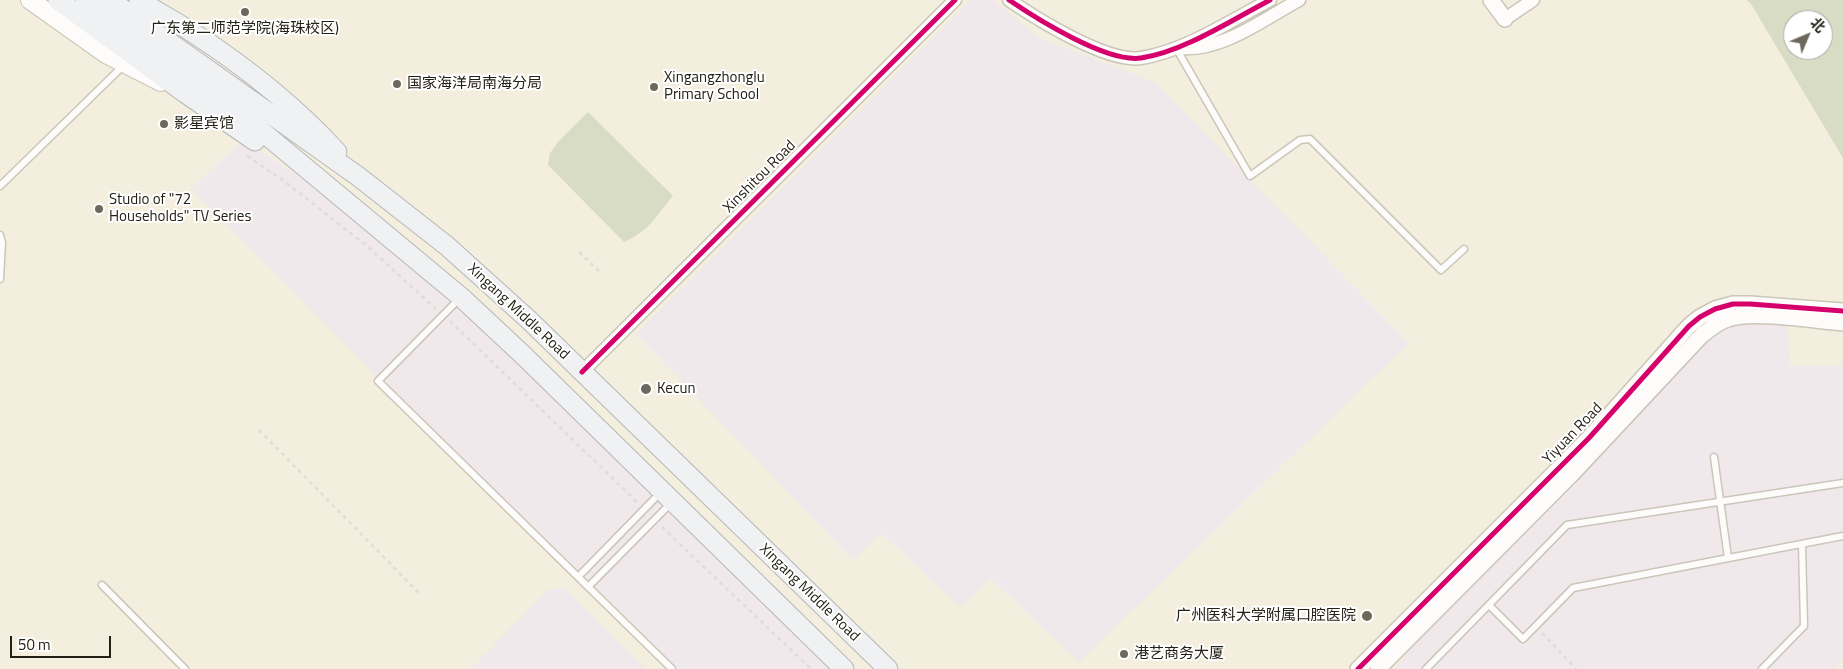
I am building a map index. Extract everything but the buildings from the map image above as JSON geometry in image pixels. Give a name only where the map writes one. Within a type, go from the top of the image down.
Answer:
[{"type":"main road","points":[[30,0],[86,41],[124,64],[185,93]]},
{"type":"main road","points":[[58,0],[185,93],[339,197]]},
{"type":"main road","name":"Xingang Middle Road","points":[[85,0],[253,124],[461,297],[523,355],[844,669]]},
{"type":"main road","name":"Xingang Middle Road","points":[[110,0],[359,177],[481,276],[888,669]]},
{"type":"main road","points":[[139,0],[194,33],[229,57],[284,100],[317,131],[359,177]]},
{"type":"main road","points":[[157,0],[194,33]]},
{"type":"street","name":"Xinshitou Road","points":[[582,372],[955,0]]},
{"type":"street","points":[[1009,0],[1046,23],[1103,51],[1124,58],[1140,58],[1176,48],[1270,0]]},
{"type":"street","points":[[1176,48],[1190,49],[1223,42],[1299,0]]},
{"type":"street","points":[[1491,0],[1505,18]]},
{"type":"street","points":[[1501,0],[1505,18]]},
{"type":"street","points":[[1505,18],[1533,0]]},
{"type":"street","name":"Yiyuan Road","points":[[1358,669],[1582,444],[1696,321],[1715,309],[1733,304],[1843,311]]},
{"type":"street","name":"Yiyuan Road","points":[[1378,669],[1572,474],[1702,335],[1716,324],[1728,318],[1746,315],[1843,323]]},
{"type":"lane","points":[[1176,48],[1250,176],[1300,140],[1310,139],[1441,270],[1464,249]]},
{"type":"lane","points":[[0,186],[124,64]]},
{"type":"lane","points":[[0,235],[2,243],[0,279]]},
{"type":"lane","points":[[461,297],[378,381],[672,669]]},
{"type":"lane","points":[[1714,457],[1728,558]]},
{"type":"lane","points":[[1426,669],[1567,525],[1843,483]]},
{"type":"lane","points":[[578,578],[644,509],[667,496]]},
{"type":"lane","points":[[588,587],[655,520],[667,496]]},
{"type":"lane","points":[[1489,605],[1523,640],[1573,588],[1843,536]]},
{"type":"lane","points":[[1762,669],[1804,626],[1802,544]]},
{"type":"lane","points":[[102,585],[185,669]]},
{"type":"path","points":[[240,151],[284,181],[367,246],[443,315],[644,509]]},
{"type":"path","points":[[580,252],[599,271]]},
{"type":"path","points":[[259,430],[419,592]]},
{"type":"path","points":[[655,520],[810,669]]},
{"type":"path","points":[[1536,626],[1576,669]]},
{"type":"shaded area","points":[[971,0],[994,0],[1039,38],[1155,82],[1409,343],[1079,662],[991,579],[960,607],[881,533],[853,560],[636,334]]},
{"type":"shaded area","points":[[243,139],[337,202],[484,325],[835,669],[667,669],[191,189]]},
{"type":"shaded area","points":[[1787,320],[1790,365],[1843,366],[1843,660],[1833,669],[1394,669],[1439,615],[1717,325]]},
{"type":"shaded area","points":[[564,588],[646,669],[471,669],[548,590]]},
{"type":"green space","points":[[1747,0],[1843,0],[1843,158],[1784,60],[1833,60],[1833,10],[1783,10],[1783,58]]},
{"type":"green space","points":[[588,112],[673,196],[647,228],[624,242],[548,165],[550,153],[558,142]]},
{"type":"cycle path","points":[[582,372],[955,0]]},
{"type":"cycle path","points":[[1009,0],[1073,38],[1110,54],[1127,58],[1157,55],[1174,49],[1224,26],[1270,0]]},
{"type":"cycle path","points":[[1358,669],[1589,438],[1689,326],[1700,317],[1715,309],[1733,304],[1843,311]]},
{"type":"place","name":"广东第二师范学院(海珠校区)","points":[[245,12]]},
{"type":"place","name":"国家海洋局南海分局","points":[[397,84]]},
{"type":"place","name":"Xingangzhonglu Primary School","points":[[654,87]]},
{"type":"place","name":"影星宾馆","points":[[164,124]]},
{"type":"place","name":"Studio of \"72 Households\" TV Series","points":[[99,209]]},
{"type":"place","name":"Kecun","points":[[646,389]]},
{"type":"place","name":"广州医科大学附属口腔医院","points":[[1367,616]]},
{"type":"place","name":"港艺商务大厦","points":[[1124,654]]}]
